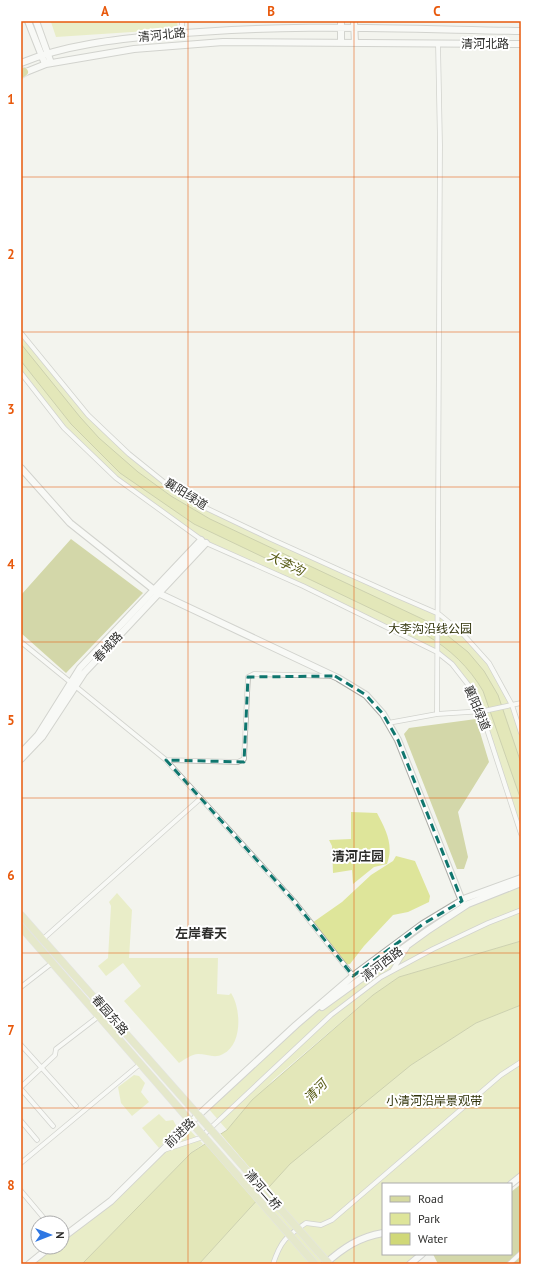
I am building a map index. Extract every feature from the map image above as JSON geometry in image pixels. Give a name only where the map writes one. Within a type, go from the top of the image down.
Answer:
[{"type":"main road","points":[[28,21],[48,64]]},
{"type":"main road","points":[[36,21],[44,54]]},
{"type":"main road","points":[[341,21],[341,43]]},
{"type":"main road","points":[[354,21],[355,43]]},
{"type":"main road","name":"清河北路","points":[[21,62],[44,54],[130,38],[222,29],[341,28],[521,31]]},
{"type":"main road","name":"清河北路","points":[[22,73],[48,64],[134,49],[223,42],[521,44]]},
{"type":"main road","points":[[21,468],[70,523],[156,592],[335,676],[366,695],[383,714],[398,740],[465,904]]},
{"type":"main road","name":"春城路","points":[[21,753],[38,735],[72,685],[203,542]]},
{"type":"main road","name":"春城路","points":[[21,759],[42,738],[72,685]]},
{"type":"main road","points":[[296,1025],[353,976],[423,924],[521,878]]},
{"type":"main road","points":[[465,904],[521,883]]},
{"type":"main road","name":"清河西路","points":[[296,1025],[360,981],[465,904]]},
{"type":"main road","name":"春园东路","points":[[21,915],[198,1115]]},
{"type":"main road","name":"春园东路","points":[[21,927],[191,1122]]},
{"type":"main road","name":"前进路","points":[[70,1232],[111,1201],[198,1115],[296,1025]]},
{"type":"main road","name":"清河二桥","points":[[198,1115],[329,1264]]},
{"type":"main road","name":"清河二桥","points":[[191,1122],[315,1264]]},
{"type":"main road","points":[[512,1183],[521,1176]]},
{"type":"main road","points":[[325,1264],[349,1244],[365,1237],[382,1233]]},
{"type":"main road","points":[[29,1264],[40,1255]]},
{"type":"main road","points":[[410,1264],[421,1255]]},
{"type":"street","points":[[182,21],[182,33]]},
{"type":"street","points":[[437,714],[437,652],[439,614],[437,528],[440,145],[438,43]]},
{"type":"street","name":"襄阳绿道","points":[[21,333],[88,415],[129,454],[170,487],[208,509],[394,595],[439,614],[462,633],[490,663],[512,705],[521,733]]},
{"type":"street","name":"襄阳绿道","points":[[21,373],[64,428],[116,478],[203,542],[304,586],[437,652],[452,664],[470,687],[482,711],[521,834]]},
{"type":"street","points":[[21,642],[166,760],[294,901],[353,976]]},
{"type":"street","points":[[166,760],[238,762],[244,759],[248,677],[254,674],[335,676]]},
{"type":"street","points":[[388,723],[437,714],[482,711],[521,703]]},
{"type":"street","points":[[43,939],[202,798]]},
{"type":"street","points":[[160,1152],[200,1138],[331,1015],[381,976],[468,932],[521,910]]},
{"type":"street","points":[[392,971],[408,945]]},
{"type":"street","points":[[21,987],[52,963]]},
{"type":"street","points":[[53,1126],[21,1088],[55,1055],[56,1049],[99,1016]]},
{"type":"street","points":[[21,1045],[76,1106]]},
{"type":"street","points":[[273,1264],[285,1239],[306,1223],[321,1225],[332,1220],[501,1074],[521,1062]]},
{"type":"street","points":[[21,1163],[140,1064]]},
{"type":"street","points":[[21,1121],[37,1140]]},
{"type":"street","points":[[21,1191],[41,1215]]},
{"type":"street","points":[[509,1264],[521,1253]]},
{"type":"highlighted area","points":[[335,676],[366,695],[383,714],[398,740],[462,901],[423,924],[353,976],[294,901],[166,760],[244,762],[248,677]]},
{"type":"green space","points":[[177,21],[178,29],[56,37],[51,22]]},
{"type":"green space","name":"大李沟沿线公园","points":[[21,333],[88,415],[129,454],[170,487],[208,509],[439,614],[462,633],[489,663],[512,705],[521,733],[521,834],[481,711],[470,687],[452,664],[437,652],[303,586],[206,543],[116,478],[64,428],[21,373]]},
{"type":"green space","points":[[351,812],[377,813],[386,832],[390,850],[387,864],[374,867],[353,884],[352,870],[333,873],[332,846],[329,840],[351,839]]},
{"type":"green space","points":[[396,856],[415,861],[430,896],[429,902],[408,912],[393,915],[364,946],[350,964],[344,965],[312,923],[342,902],[371,875],[393,861]]},
{"type":"green space","points":[[521,883],[521,941],[399,977],[373,995],[273,1080],[227,1130],[207,1107],[296,1025],[468,904]]},
{"type":"green space","points":[[117,893],[132,910],[129,958],[218,958],[217,994],[229,995],[231,993],[237,1007],[238,1016],[237,1034],[234,1042],[223,1054],[214,1056],[196,1054],[179,1063],[124,1001],[141,986],[123,963],[106,976],[98,966],[108,958],[111,906],[109,902]]},
{"type":"green space","name":"小清河沿岸景观带","points":[[521,1005],[521,1176],[512,1183],[382,1183],[382,1255],[421,1255],[410,1264],[199,1264],[293,1160],[411,1065],[476,1023]]},
{"type":"green space","points":[[134,1075],[139,1076],[145,1083],[141,1092],[149,1102],[132,1116],[121,1103],[118,1087]]},
{"type":"green space","points":[[159,1114],[166,1121],[173,1120],[177,1127],[171,1136],[159,1148],[142,1128]]},
{"type":"green space","points":[[186,1126],[203,1144],[191,1153],[82,1264],[29,1264],[40,1255],[70,1255],[70,1232],[111,1201]]},
{"type":"shaded area","points":[[71,539],[143,593],[66,673],[21,633],[21,595]]},
{"type":"shaded area","points":[[476,719],[489,762],[458,812],[468,857],[464,869],[457,869],[404,734],[409,728]]},
{"type":"shaded area","points":[[521,1184],[521,1264],[438,1264],[434,1255],[512,1255],[512,1191]]},
{"type":"water","name":"大李沟","points":[[21,344],[80,417],[99,438],[138,472],[171,496],[210,519],[433,624],[468,652],[484,671],[498,695],[521,763],[521,800],[483,691],[472,674],[458,659],[443,646],[426,635],[194,524],[120,473],[71,424],[21,361]]},
{"type":"water","name":"清河","points":[[521,941],[521,1005],[476,1023],[411,1065],[290,1164],[199,1264],[82,1264],[191,1153],[227,1130],[252,1100],[373,995],[399,977]]},
{"type":"pier","points":[[219,1132],[269,1190],[257,1203],[204,1141]]},
{"type":"district","name":"清河庄园","points":[[358,856]]},
{"type":"district","name":"左岸春天","points":[[201,933]]}]
